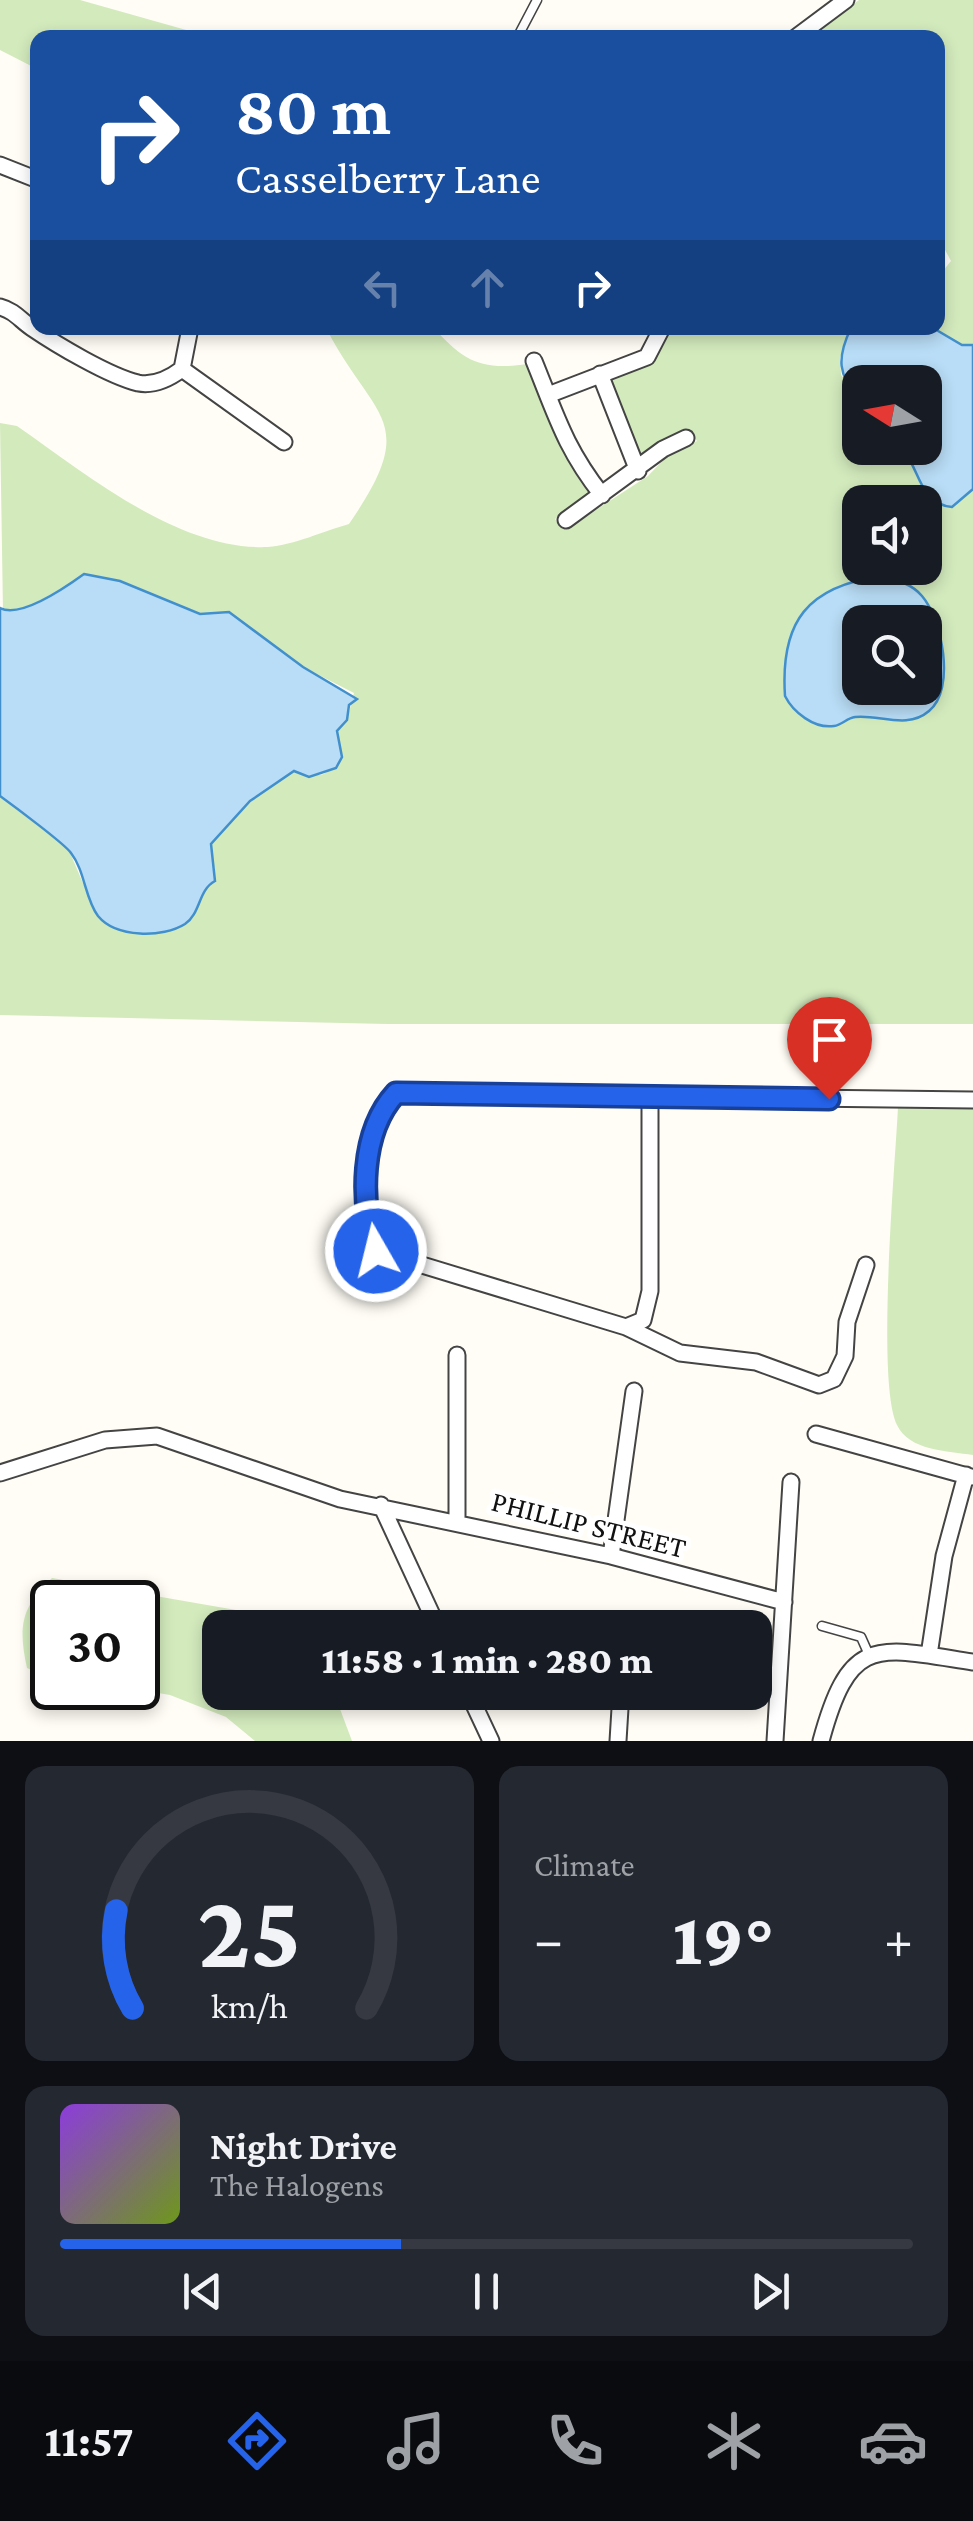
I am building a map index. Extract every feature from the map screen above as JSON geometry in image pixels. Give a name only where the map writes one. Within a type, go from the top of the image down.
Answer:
[{"type":"street","points":[[806,30],[846,0]]},
{"type":"street","points":[[0,166],[30,177]]},
{"type":"street","points":[[0,307],[13,310],[30,328]]},
{"type":"street","points":[[44,335],[139,383],[156,382],[182,369]]},
{"type":"street","points":[[182,369],[189,335]]},
{"type":"street","points":[[548,394],[647,356],[658,335]]},
{"type":"street","points":[[534,361],[554,420],[602,495]]},
{"type":"street","points":[[182,369],[284,442]]},
{"type":"street","points":[[600,374],[638,472]]},
{"type":"street","points":[[566,520],[638,472],[663,449],[686,438]]},
{"type":"street","points":[[866,1265],[847,1322],[845,1356],[834,1379],[819,1385],[756,1362],[680,1352],[626,1327],[376,1251],[369,1230],[368,1154],[374,1128],[396,1093],[973,1100]]},
{"type":"street","points":[[626,1327],[643,1320],[650,1291],[650,1098]]},
{"type":"street","points":[[457,1355],[457,1520]]},
{"type":"street","points":[[611,1556],[634,1391]]},
{"type":"street","points":[[816,1434],[969,1476],[935,1602],[929,1655]]},
{"type":"street","name":"PHILLIP STREET","points":[[0,1474],[89,1444],[157,1436],[340,1499],[457,1520],[784,1602]]},
{"type":"street","points":[[775,1741],[791,1482]]},
{"type":"street","points":[[380,1505],[430,1610]]},
{"type":"street","points":[[821,1741],[834,1693],[848,1670],[869,1655],[895,1650],[973,1662]]},
{"type":"street","points":[[476,1710],[491,1741]]},
{"type":"street","points":[[618,1741],[620,1710]]},
{"type":"lane","points":[[520,30],[536,0]]},
{"type":"lane","points":[[822,1626],[861,1637],[869,1655]]},
{"type":"green space","points":[[0,0],[80,0],[186,30],[30,30],[30,65],[0,50]]},
{"type":"green space","points":[[859,0],[973,0],[973,345],[962,345],[945,335],[945,268],[951,261],[945,250],[945,30],[818,30]]},
{"type":"green space","points":[[330,335],[441,335],[474,361],[498,366],[527,364],[562,447],[591,493],[555,519],[565,530],[648,476],[668,455],[697,441],[688,429],[659,443],[641,458],[610,379],[654,361],[667,335],[848,335],[840,358],[842,465],[912,465],[922,485],[842,485],[845,585],[808,609],[791,637],[786,655],[834,726],[857,717],[927,714],[928,705],[942,705],[942,605],[921,605],[904,585],[942,585],[942,504],[952,507],[973,489],[973,1024],[387,1024],[0,1015],[0,797],[68,848],[97,916],[119,930],[148,934],[193,915],[215,869],[208,851],[246,806],[294,771],[324,774],[342,757],[337,731],[347,720],[354,693],[303,667],[229,612],[200,614],[120,581],[94,577],[75,581],[23,610],[3,611],[0,423],[17,426],[103,486],[168,523],[234,545],[268,547],[349,524],[383,462],[383,421]]},
{"type":"green space","points":[[898,1107],[973,1107],[973,1455],[930,1448],[910,1440],[897,1425],[891,1401],[887,1321]]},
{"type":"green space","points":[[160,1597],[235,1610],[202,1610],[202,1708],[160,1693]]},
{"type":"green space","points":[[30,1605],[30,1669],[23,1641]]},
{"type":"green space","points":[[208,1710],[340,1710],[352,1741],[255,1741],[226,1717]]},
{"type":"water","points":[[848,335],[945,335],[962,345],[973,345],[973,489],[952,507],[942,504],[942,485],[922,485],[912,465],[942,465],[942,365],[842,365]]},
{"type":"water","points":[[84,574],[120,581],[200,614],[229,612],[303,667],[357,699],[349,705],[347,720],[337,731],[342,757],[336,768],[309,777],[294,771],[250,801],[211,844],[215,881],[205,890],[194,914],[185,924],[165,932],[140,934],[106,923],[94,909],[71,853],[0,796],[0,608],[31,606]]},
{"type":"water","points":[[909,585],[928,605],[842,605],[842,705],[934,705],[929,711],[912,720],[855,717],[826,726],[805,718],[793,708],[785,696],[785,670],[794,628],[817,599],[835,588]]},
{"type":"route","points":[[376,1251],[369,1230],[368,1154],[384,1105],[396,1093],[829,1099]]}]
